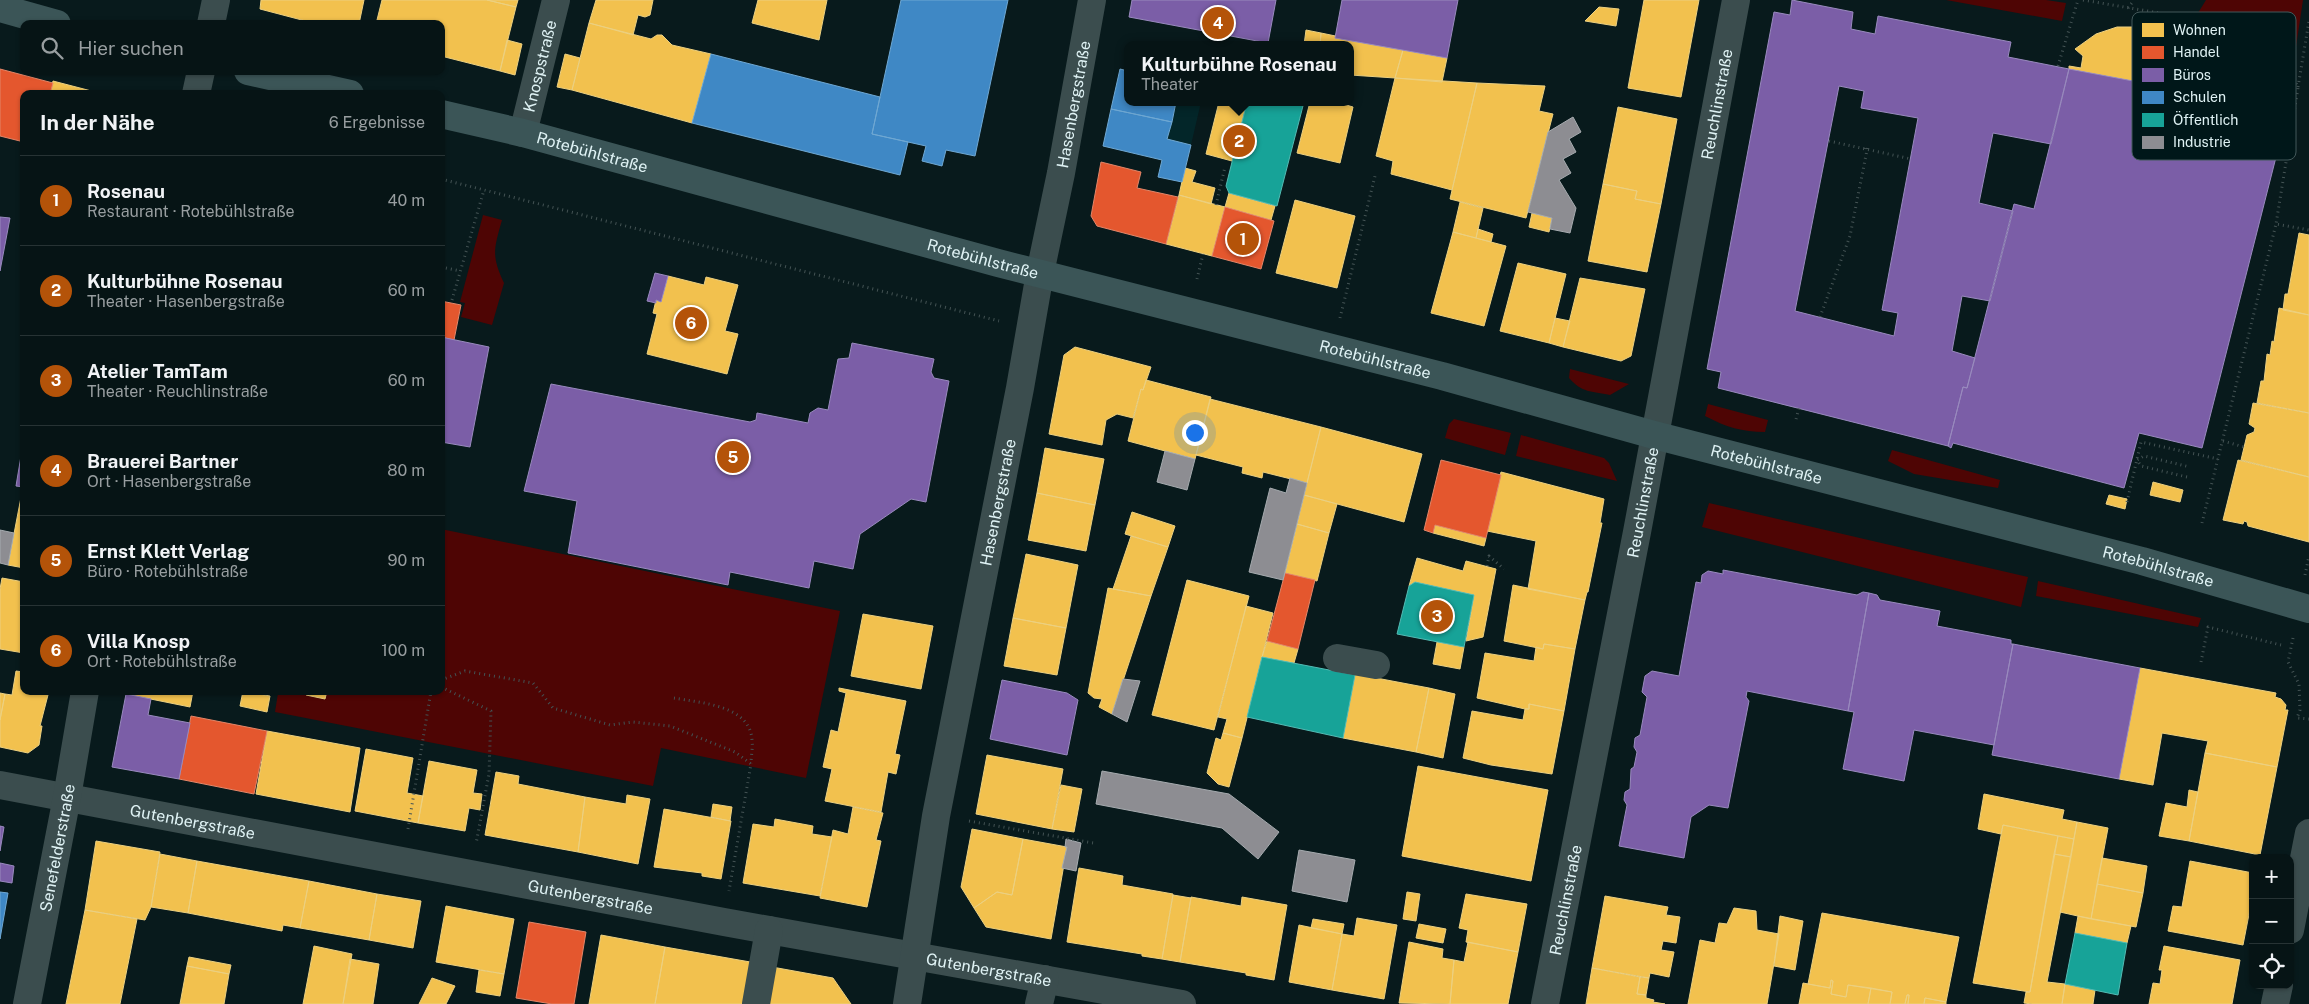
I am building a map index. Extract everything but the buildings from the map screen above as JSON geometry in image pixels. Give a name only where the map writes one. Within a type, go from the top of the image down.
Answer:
[{"type":"main road","points":[[0,8],[43,20]]},
{"type":"main road","points":[[266,75],[332,90]]},
{"type":"main road","name":"Rotebühlstraße","points":[[445,115],[523,133],[1040,273],[1333,348],[1654,435],[2133,559],[2304,608]]},
{"type":"street","points":[[212,20],[216,0]]},
{"type":"street","name":"Knospstraße","points":[[523,133],[556,0]]},
{"type":"street","name":"Hasenbergstraße","points":[[907,1004],[936,816],[1040,273],[1062,174],[1092,0]]},
{"type":"street","name":"Reuchlinstraße","points":[[1545,1004],[1736,0]]},
{"type":"street","points":[[197,90],[200,75]]},
{"type":"street","points":[[1337,658],[1376,665]]},
{"type":"street","name":"Senefelderstraße","points":[[27,1004],[67,797],[84,695]]},
{"type":"street","name":"Gutenbergstraße","points":[[0,785],[913,956],[1042,991],[1182,1004]]},
{"type":"street","points":[[2294,910],[2309,833]]},
{"type":"street","points":[[756,1004],[769,930]]},
{"type":"street","points":[[2275,1004],[2278,989]]},
{"type":"path","points":[[2058,66],[2078,0]]},
{"type":"path","points":[[2083,0],[2152,12]]},
{"type":"path","points":[[2128,8],[2134,0]]},
{"type":"path","points":[[2296,100],[2309,21]]},
{"type":"path","points":[[2296,83],[2298,88]]},
{"type":"path","points":[[1829,141],[1868,147],[1911,159]]},
{"type":"path","points":[[1820,317],[1850,236],[1868,147]]},
{"type":"path","points":[[2202,524],[2276,224],[2286,160]]},
{"type":"path","points":[[1216,205],[1225,167]]},
{"type":"path","points":[[1333,348],[1375,176]]},
{"type":"path","points":[[445,180],[978,314],[1030,331]]},
{"type":"path","points":[[452,300],[484,190]]},
{"type":"path","points":[[2276,224],[2309,230]]},
{"type":"path","points":[[445,268],[460,271]]},
{"type":"path","points":[[1796,419],[1799,408]]},
{"type":"path","points":[[2223,441],[2244,447]]},
{"type":"path","points":[[2127,502],[2141,442],[2218,459]]},
{"type":"path","points":[[2137,460],[2144,456],[2190,467]]},
{"type":"path","points":[[2137,460],[2141,466],[2187,477]]},
{"type":"path","points":[[1487,566],[1489,556],[1504,570]]},
{"type":"path","points":[[2309,556],[2304,608],[2288,662],[2299,684],[2300,710],[2297,718],[2309,719]]},
{"type":"path","points":[[2201,662],[2208,627],[2281,645]]},
{"type":"path","points":[[445,678],[465,670],[533,683],[553,708],[610,725],[633,722],[670,726],[735,752],[751,764]]},
{"type":"path","points":[[445,689],[491,711],[489,774],[471,874]]},
{"type":"path","points":[[402,861],[431,695]]},
{"type":"path","points":[[674,698],[725,708],[746,721],[752,739],[751,764],[724,922]]},
{"type":"path","points":[[936,816],[1093,843]]},
{"type":"shaded area","points":[[1946,0],[2046,0],[2066,3],[2062,21]]},
{"type":"shaded area","points":[[2206,0],[2303,0],[2296,47],[2296,12],[2199,12]]},
{"type":"shaded area","points":[[1175,106],[1200,106],[1191,145],[1167,139]]},
{"type":"shaded area","points":[[483,215],[502,220],[495,252],[497,265],[504,283],[492,325],[461,317],[465,303],[460,302]]},
{"type":"shaded area","points":[[1570,369],[1629,384],[1610,395],[1587,391],[1569,378]]},
{"type":"shaded area","points":[[1708,404],[1768,420],[1765,432],[1741,430],[1713,420],[1705,416]]},
{"type":"shaded area","points":[[1454,419],[1511,433],[1505,455],[1445,438],[1449,424]]},
{"type":"shaded area","points":[[1521,435],[1604,458],[1609,463],[1617,481],[1516,456]]},
{"type":"shaded area","points":[[1892,450],[2000,480],[1998,488],[1914,474],[1888,461]]},
{"type":"shaded area","points":[[1709,503],[2028,577],[2021,607],[1702,527]]},
{"type":"shaded area","points":[[445,530],[840,611],[806,778],[661,748],[653,786],[275,712],[278,695],[445,695]]},
{"type":"shaded area","points":[[2038,581],[2201,618],[2198,627],[2036,596]]},
{"type":"place","name":"Brauerei Bartner","points":[[1218,23]]},
{"type":"place","name":"Kulturbühne Rosenau","points":[[1239,141]]},
{"type":"place","name":"Rosenau","points":[[1243,239]]},
{"type":"place","name":"Villa Knosp","points":[[691,323]]},
{"type":"place","name":"Ernst Klett Verlag","points":[[733,457]]},
{"type":"place","name":"Atelier TamTam","points":[[1437,616]]}]
